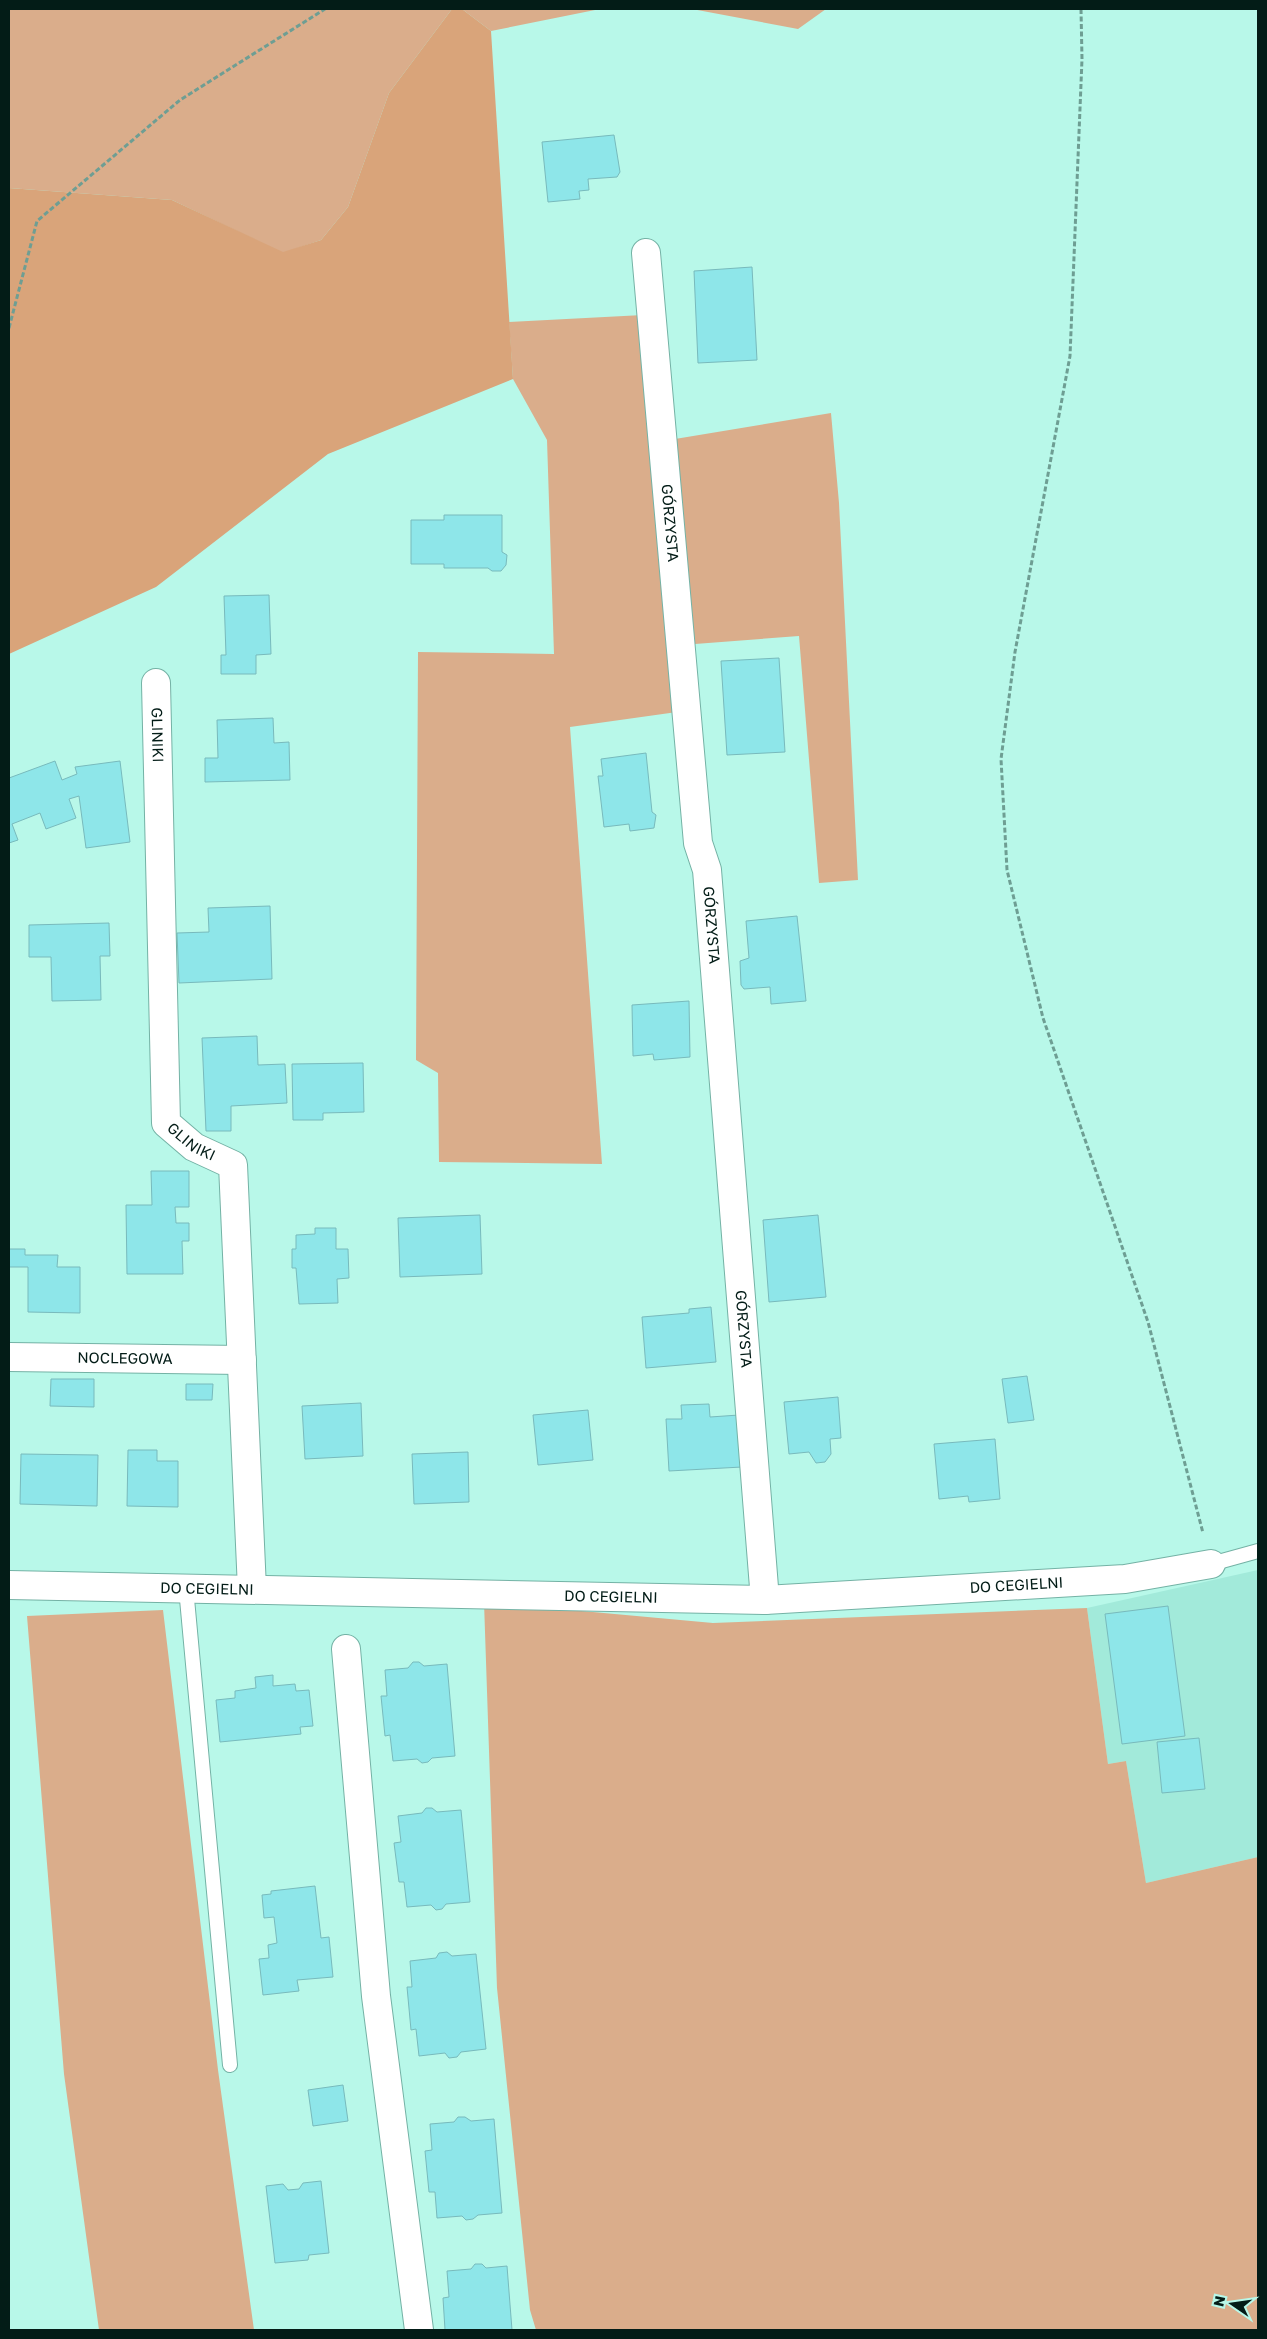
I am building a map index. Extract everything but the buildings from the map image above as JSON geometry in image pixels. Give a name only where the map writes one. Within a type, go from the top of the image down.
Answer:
[{"type":"street","name":"GÓRZYSTA","points":[[646,253],[698,843],[707,880],[765,1600]]},
{"type":"street","name":"GLINIKI","points":[[156,683],[166,1122],[194,1147],[233,1166],[252,1589]]},
{"type":"street","name":"NOCLEGOWA","points":[[9,1357],[242,1360]]},
{"type":"street","name":"DO CEGIELNI","points":[[9,1585],[765,1600],[1125,1579],[1211,1564]]},
{"type":"street","points":[[346,1649],[376,1996],[419,2330]]},
{"type":"lane","points":[[1211,1564],[1258,1550]]},
{"type":"lane","points":[[186,1588],[230,2065]]},
{"type":"path","points":[[9,328],[37,221],[180,100],[325,9]]},
{"type":"path","points":[[1081,9],[1082,59],[1070,356],[1015,652],[1001,758],[1007,870],[1043,1018],[1148,1322],[1211,1564]]},
{"type":"shaded area","points":[[9,9],[452,9],[389,93],[348,207],[321,240],[283,253],[172,200],[9,188]]},
{"type":"shaded area","points":[[452,9],[462,9],[491,31],[513,379],[328,454],[156,587],[9,654],[9,188],[172,200],[283,252],[321,240],[348,207],[389,93]]},
{"type":"shaded area","points":[[462,9],[600,9],[491,31]]},
{"type":"shaded area","points":[[692,9],[826,9],[798,29]]},
{"type":"shaded area","points":[[643,315],[677,712],[570,727],[602,1164],[439,1162],[438,1073],[416,1060],[418,652],[554,654],[547,440],[513,379],[509,322]]},
{"type":"shaded area","points":[[831,413],[839,503],[858,880],[819,883],[799,636],[695,644],[675,439]]},
{"type":"shaded area","points":[[1258,1570],[1258,1857],[1146,1883],[1126,1761],[1108,1764],[1087,1608]]},
{"type":"shaded area","points":[[484,1602],[713,1623],[1087,1608],[1108,1764],[1126,1761],[1146,1883],[1258,1857],[1258,2330],[536,2330],[530,2310],[497,1988]]},
{"type":"shaded area","points":[[163,1610],[218,2070],[254,2330],[99,2330],[64,2074],[27,1616]]}]
